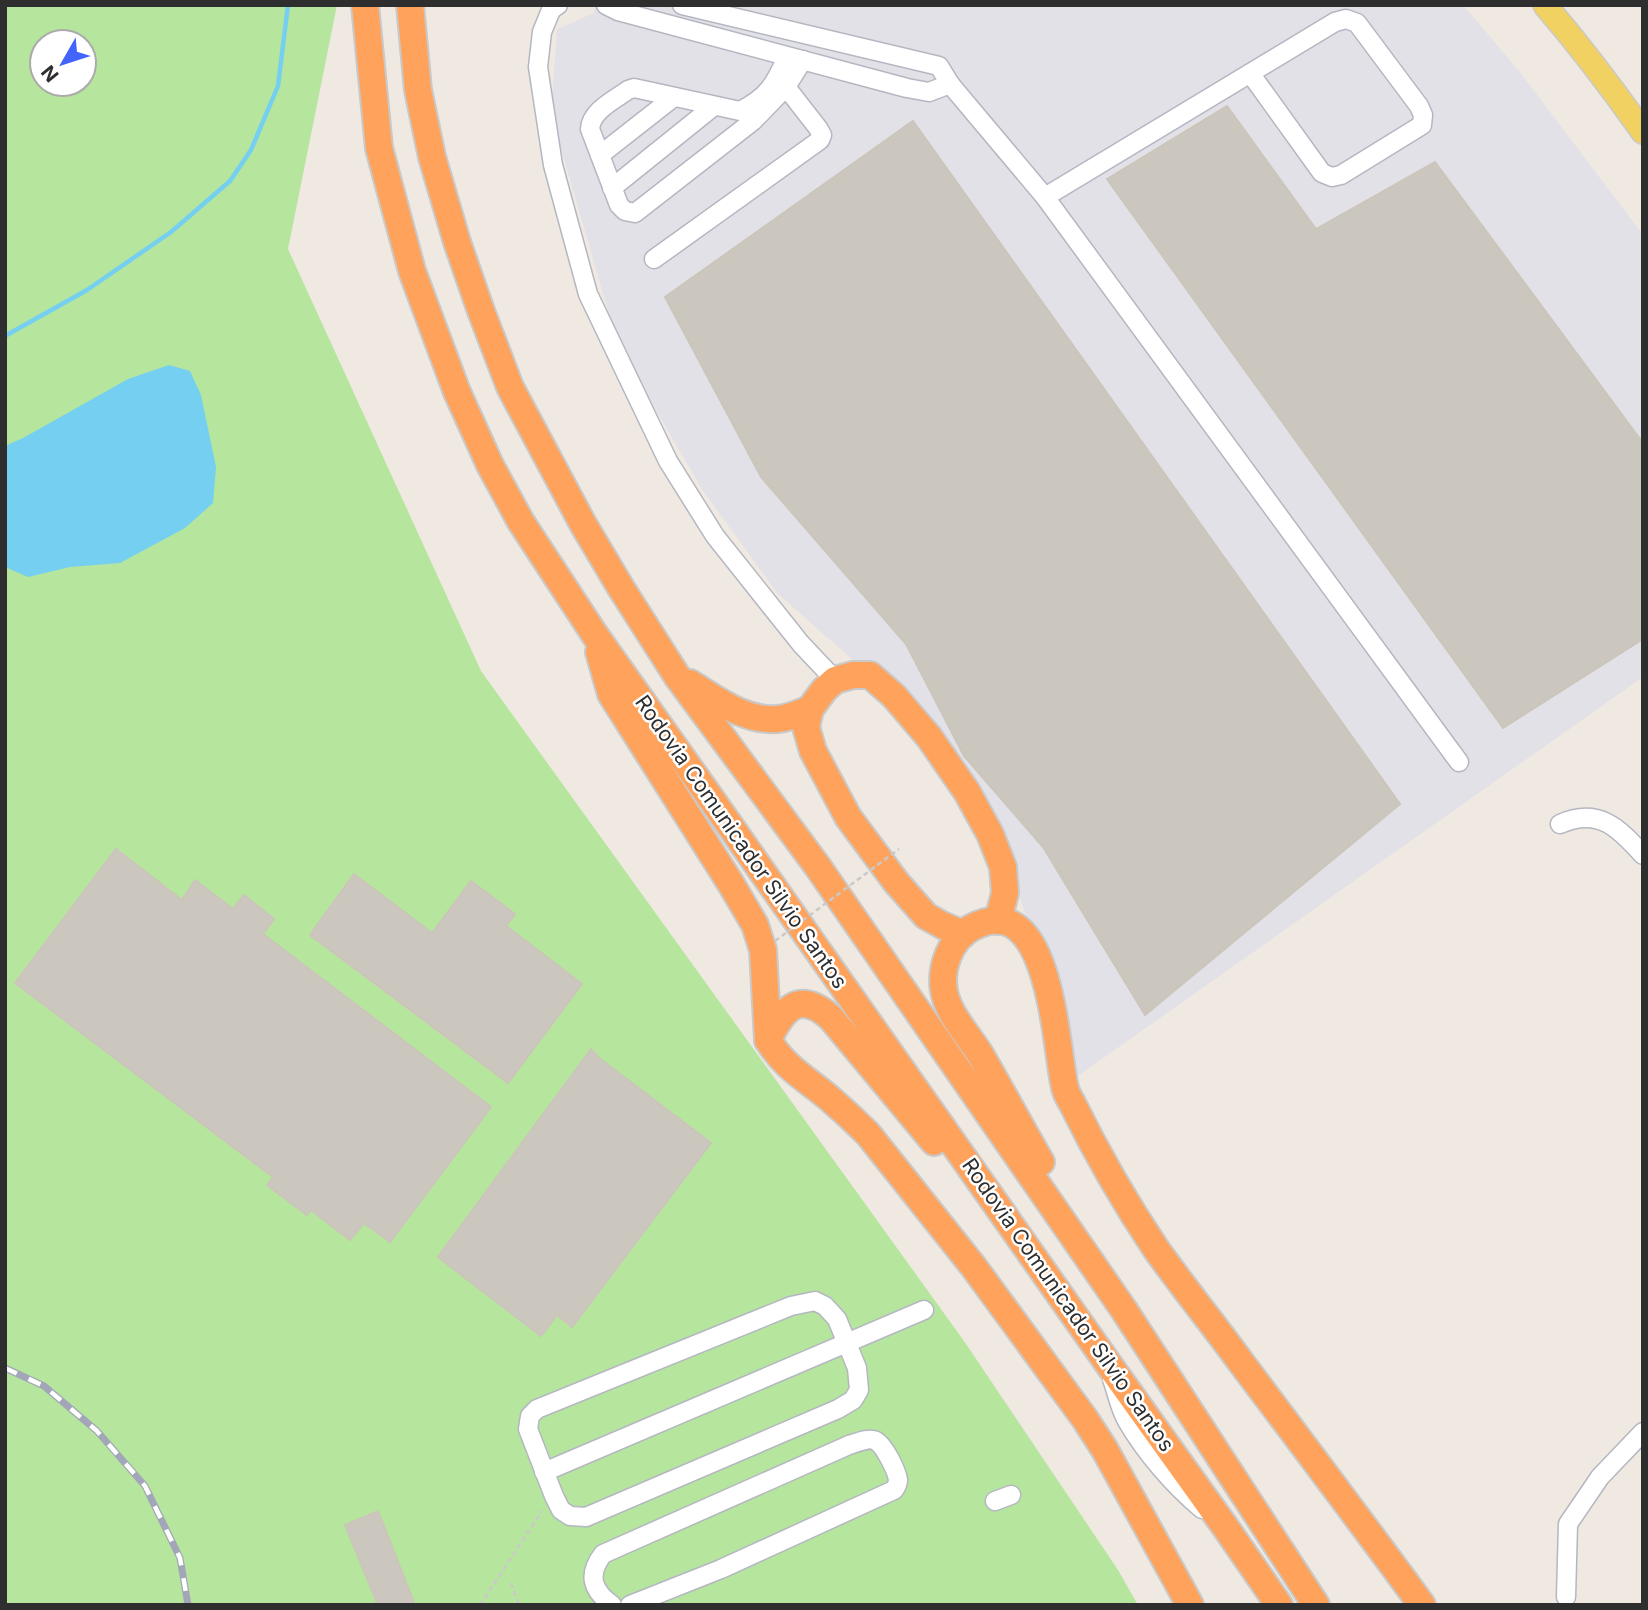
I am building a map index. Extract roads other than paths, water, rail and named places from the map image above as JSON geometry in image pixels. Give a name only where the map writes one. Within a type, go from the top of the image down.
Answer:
[{"type":"highway","name":"Rodovia Comunicador Silvio Santos","points":[[365,5],[379,148],[411,271],[457,392],[490,465],[521,522],[594,635],[1279,1605]]},
{"type":"highway","name":"Rodovia Comunicador Silvio Santos","points":[[410,5],[418,90],[432,157],[457,242],[510,387],[583,524],[677,676],[818,867],[1124,1310],[1316,1605]]},
{"type":"highway","points":[[594,635],[611,694],[755,925],[763,950],[768,1040],[781,1060],[869,1134],[974,1266],[1105,1450],[1190,1605]]},
{"type":"highway","points":[[963,934],[926,916],[895,883],[848,817],[813,751],[806,727],[810,709],[835,680],[853,675],[870,675],[894,696],[929,737],[967,792],[990,834],[1003,867],[1004,892],[998,921]]},
{"type":"highway","points":[[677,676],[748,716],[779,719],[810,709]]},
{"type":"highway","points":[[1124,1310],[944,993],[943,971],[949,952],[963,934],[980,924],[998,921],[1011,924],[1025,934],[1035,948],[1048,984],[1066,1091],[1090,1141],[1149,1238],[1422,1605]]},
{"type":"highway","points":[[768,1040],[778,1020],[790,1008],[799,1004],[820,1009],[831,1018],[931,1139],[1000,1209]]},
{"type":"main road","points":[[1545,5],[1616,92],[1643,132]]},
{"type":"lane","points":[[558,5],[551,10],[542,32],[538,66],[553,165],[588,294],[668,461],[715,536],[801,644],[835,680]]},
{"type":"lane","points":[[606,5],[618,11],[907,88],[929,92],[950,84]]},
{"type":"lane","points":[[682,5],[939,66],[950,84],[1045,197],[1459,762]]},
{"type":"lane","points":[[1045,197],[1250,73],[1335,22],[1346,19],[1357,23],[1419,106],[1423,114],[1422,125],[1341,175],[1332,177],[1322,173],[1250,73]]},
{"type":"lane","points":[[795,59],[786,87],[753,121],[635,213],[625,211],[619,205],[590,129],[596,113],[628,90],[640,89],[740,111],[755,104],[775,85],[795,59]]},
{"type":"lane","points":[[654,259],[820,140],[822,135],[818,128],[786,87]]},
{"type":"lane","points":[[600,155],[674,97]]},
{"type":"lane","points":[[612,188],[714,106]]},
{"type":"lane","points":[[1560,824],[1574,818],[1591,817],[1612,825],[1643,855]]},
{"type":"lane","points":[[815,1301],[825,1306],[837,1319],[846,1343],[858,1368],[859,1390],[853,1400],[838,1409],[586,1517],[570,1516],[561,1510],[528,1429],[530,1416],[543,1406],[791,1306],[808,1302],[815,1301]]},
{"type":"lane","points":[[544,1472],[924,1310]]},
{"type":"lane","points":[[1566,1597],[1569,1524],[1600,1477],[1643,1432]]},
{"type":"lane","points":[[612,1605],[601,1597],[593,1578],[594,1570],[603,1554],[849,1445],[872,1439],[885,1450],[898,1477],[899,1482],[894,1490],[721,1569],[630,1605]]},
{"type":"water","points":[[169,365],[190,371],[201,395],[216,467],[213,503],[185,528],[120,563],[70,567],[28,577],[5,567],[5,446],[128,379]]},
{"type":"waterway","points":[[5,336],[87,290],[171,232],[230,181],[251,150],[278,86],[288,5]]},
{"type":"railway","points":[[5,1368],[44,1386],[97,1431],[145,1486],[180,1558],[188,1605]]}]
